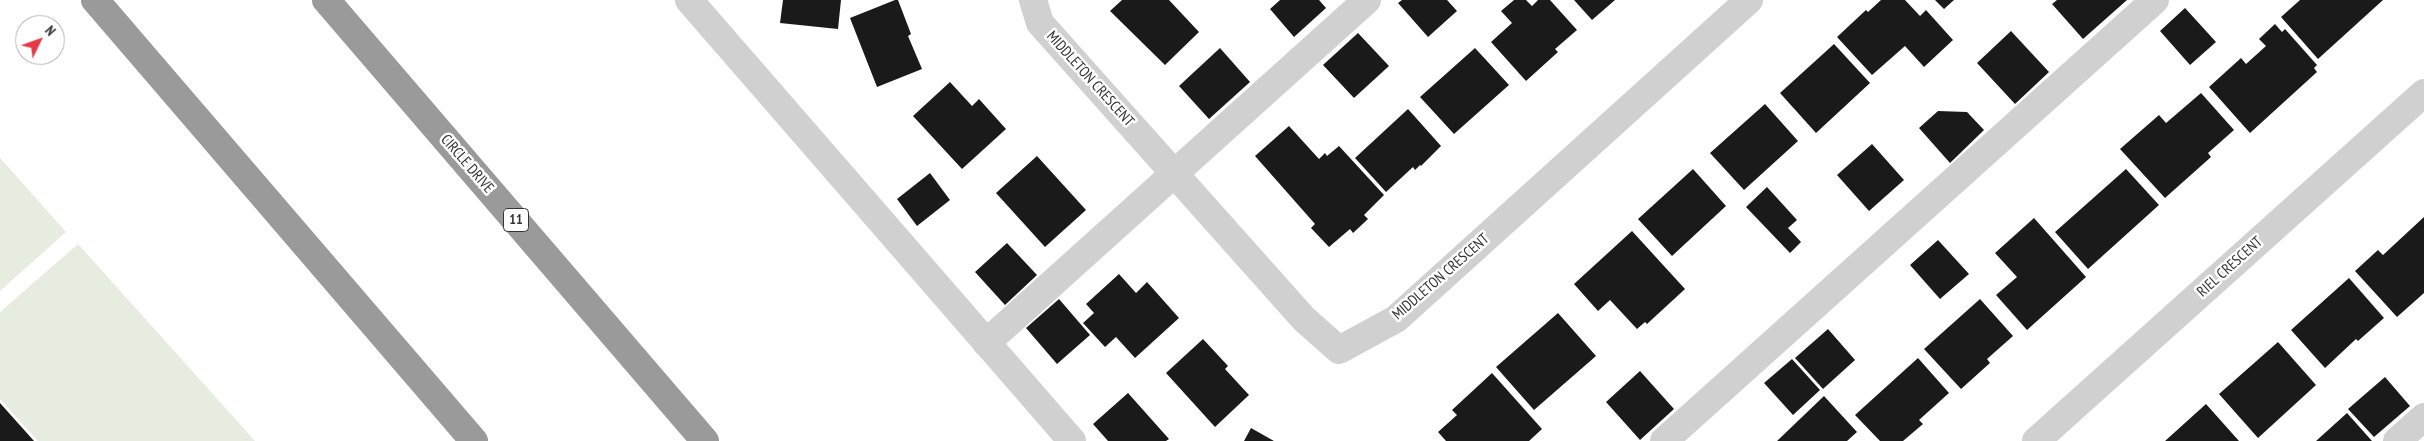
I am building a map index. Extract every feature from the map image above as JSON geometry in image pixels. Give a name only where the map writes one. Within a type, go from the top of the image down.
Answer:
[{"type":"highway","points":[[95,0],[474,441]]},
{"type":"highway","name":"CIRCLE DRIVE","points":[[326,0],[706,441]]},
{"type":"street","points":[[689,0],[1072,441]]},
{"type":"street","name":"MIDDLETON CRESCENT","points":[[1033,0],[1040,24],[1304,319],[1340,350],[1396,319],[1749,0]]},
{"type":"street","points":[[986,343],[1368,0]]},
{"type":"street","points":[[1664,441],[2155,0]]},
{"type":"street","name":"RIEL CRESCENT","points":[[2036,441],[2424,93]]},
{"type":"street","points":[[2397,441],[2424,417]]},
{"type":"shaded area","points":[[0,158],[66,232],[0,291]]},
{"type":"shaded area","points":[[78,244],[255,441],[38,441],[0,399],[0,312]]},
{"type":"building","points":[[783,0],[841,0],[838,29],[780,23]]},
{"type":"building","points":[[898,0],[911,34],[908,36],[922,69],[877,87],[850,18]]},
{"type":"building","points":[[1122,0],[1169,0],[1199,32],[1165,65],[1110,11]]},
{"type":"building","points":[[1280,0],[1319,0],[1326,8],[1294,37],[1270,9]]},
{"type":"building","points":[[1402,0],[1447,0],[1457,11],[1428,37],[1398,3]]},
{"type":"building","points":[[1514,0],[1526,0],[1532,6],[1538,0],[1550,0],[1577,30],[1555,49],[1558,52],[1526,81],[1491,42],[1512,23],[1501,11]]},
{"type":"building","points":[[1574,0],[1615,0],[1592,20]]},
{"type":"building","points":[[1881,0],[1905,0],[1920,16],[1926,10],[1953,40],[1924,67],[1905,46],[1872,75],[1837,37],[1866,10],[1868,12]]},
{"type":"building","points":[[1935,0],[1954,0],[1944,9]]},
{"type":"building","points":[[2057,0],[2127,0],[2083,39],[2052,4]]},
{"type":"building","points":[[2300,0],[2383,0],[2318,59],[2281,17]]},
{"type":"building","points":[[2185,8],[2216,42],[2190,65],[2160,31]]},
{"type":"building","points":[[2275,24],[2282,32],[2285,29],[2317,65],[2314,68],[2317,72],[2250,133],[2209,87],[2241,58],[2246,64],[2266,46],[2259,39]]},
{"type":"building","points":[[2011,31],[2049,72],[2015,104],[1977,63]]},
{"type":"building","points":[[1358,33],[1389,66],[1354,98],[1323,65]]},
{"type":"building","points":[[1834,44],[1870,83],[1816,133],[1780,93]]},
{"type":"building","points":[[1220,48],[1250,82],[1209,119],[1179,86]]},
{"type":"building","points":[[1475,48],[1509,85],[1454,134],[1420,97]]},
{"type":"building","points":[[950,82],[972,106],[979,99],[1006,129],[962,169],[913,116]]},
{"type":"building","points":[[2201,93],[2234,130],[2208,153],[2211,157],[2165,198],[2120,149],[2159,115],[2166,123]]},
{"type":"building","points":[[1765,104],[1798,141],[1744,190],[1710,153]]},
{"type":"building","points":[[1408,109],[1441,146],[1421,166],[1415,170],[1413,167],[1386,192],[1355,158]]},
{"type":"building","points":[[1938,111],[1967,112],[1984,130],[1950,163],[1919,128]]},
{"type":"building","points":[[1289,126],[1319,159],[1325,153],[1327,156],[1339,146],[1384,195],[1364,215],[1368,219],[1353,233],[1350,229],[1329,247],[1311,228],[1315,224],[1255,156]]},
{"type":"building","points":[[1872,144],[1904,180],[1869,211],[1837,175]]},
{"type":"building","points":[[1037,156],[1086,210],[1045,247],[996,193]]},
{"type":"building","points":[[1693,169],[1726,206],[1672,256],[1638,219]]},
{"type":"building","points":[[2126,169],[2159,205],[2088,269],[2055,232]]},
{"type":"building","points":[[930,173],[950,200],[917,226],[897,199]]},
{"type":"building","points":[[1767,187],[1797,220],[1788,228],[1801,242],[1790,253],[1746,207]]},
{"type":"building","points":[[2424,217],[2424,293],[2397,317],[2355,271],[2378,250],[2383,255]]},
{"type":"building","points":[[2034,218],[2086,277],[2027,330],[1996,295],[2017,277],[1995,253]]},
{"type":"building","points":[[1632,231],[1685,289],[1647,324],[1645,322],[1637,329],[1610,300],[1598,311],[1574,284]]},
{"type":"building","points":[[1938,240],[1969,274],[1940,299],[1910,265]]},
{"type":"building","points":[[1007,243],[1037,275],[1005,305],[975,272]]},
{"type":"building","points":[[1119,274],[1136,293],[1147,282],[1179,318],[1135,358],[1116,337],[1105,347],[1083,323],[1094,313],[1086,304]]},
{"type":"building","points":[[2349,278],[2384,318],[2358,341],[2356,339],[2325,368],[2291,330]]},
{"type":"building","points":[[1059,299],[1090,335],[1057,364],[1026,328]]},
{"type":"building","points":[[1980,299],[2013,336],[1987,359],[1990,363],[1961,389],[1924,349]]},
{"type":"building","points":[[1558,313],[1596,356],[1534,410],[1496,367]]},
{"type":"building","points":[[1828,329],[1855,360],[1823,389],[1795,358]]},
{"type":"building","points":[[1203,339],[1228,366],[1225,369],[1249,395],[1215,427],[1166,373]]},
{"type":"building","points":[[2278,342],[2316,385],[2258,438],[2219,394]]},
{"type":"building","points":[[1918,358],[1949,393],[1919,420],[1923,424],[1903,441],[1880,441],[1855,415]]},
{"type":"building","points":[[1792,359],[1820,390],[1793,415],[1764,383]]},
{"type":"building","points":[[1640,371],[1674,409],[1640,440],[1606,402]]},
{"type":"building","points":[[1492,373],[1542,429],[1529,441],[1446,441],[1438,432],[1457,415],[1452,410]]},
{"type":"building","points":[[2385,377],[2410,406],[2374,437],[2348,409]]},
{"type":"building","points":[[1128,393],[1169,439],[1166,441],[1108,441],[1093,424]]},
{"type":"building","points":[[1824,396],[1857,432],[1847,441],[1777,441]]},
{"type":"building","points":[[0,403],[34,441],[0,441]]},
{"type":"building","points":[[2206,404],[2239,441],[2165,441]]},
{"type":"building","points":[[2347,413],[2372,441],[2316,441]]},
{"type":"building","points":[[1251,428],[1274,441],[1244,441]]}]
